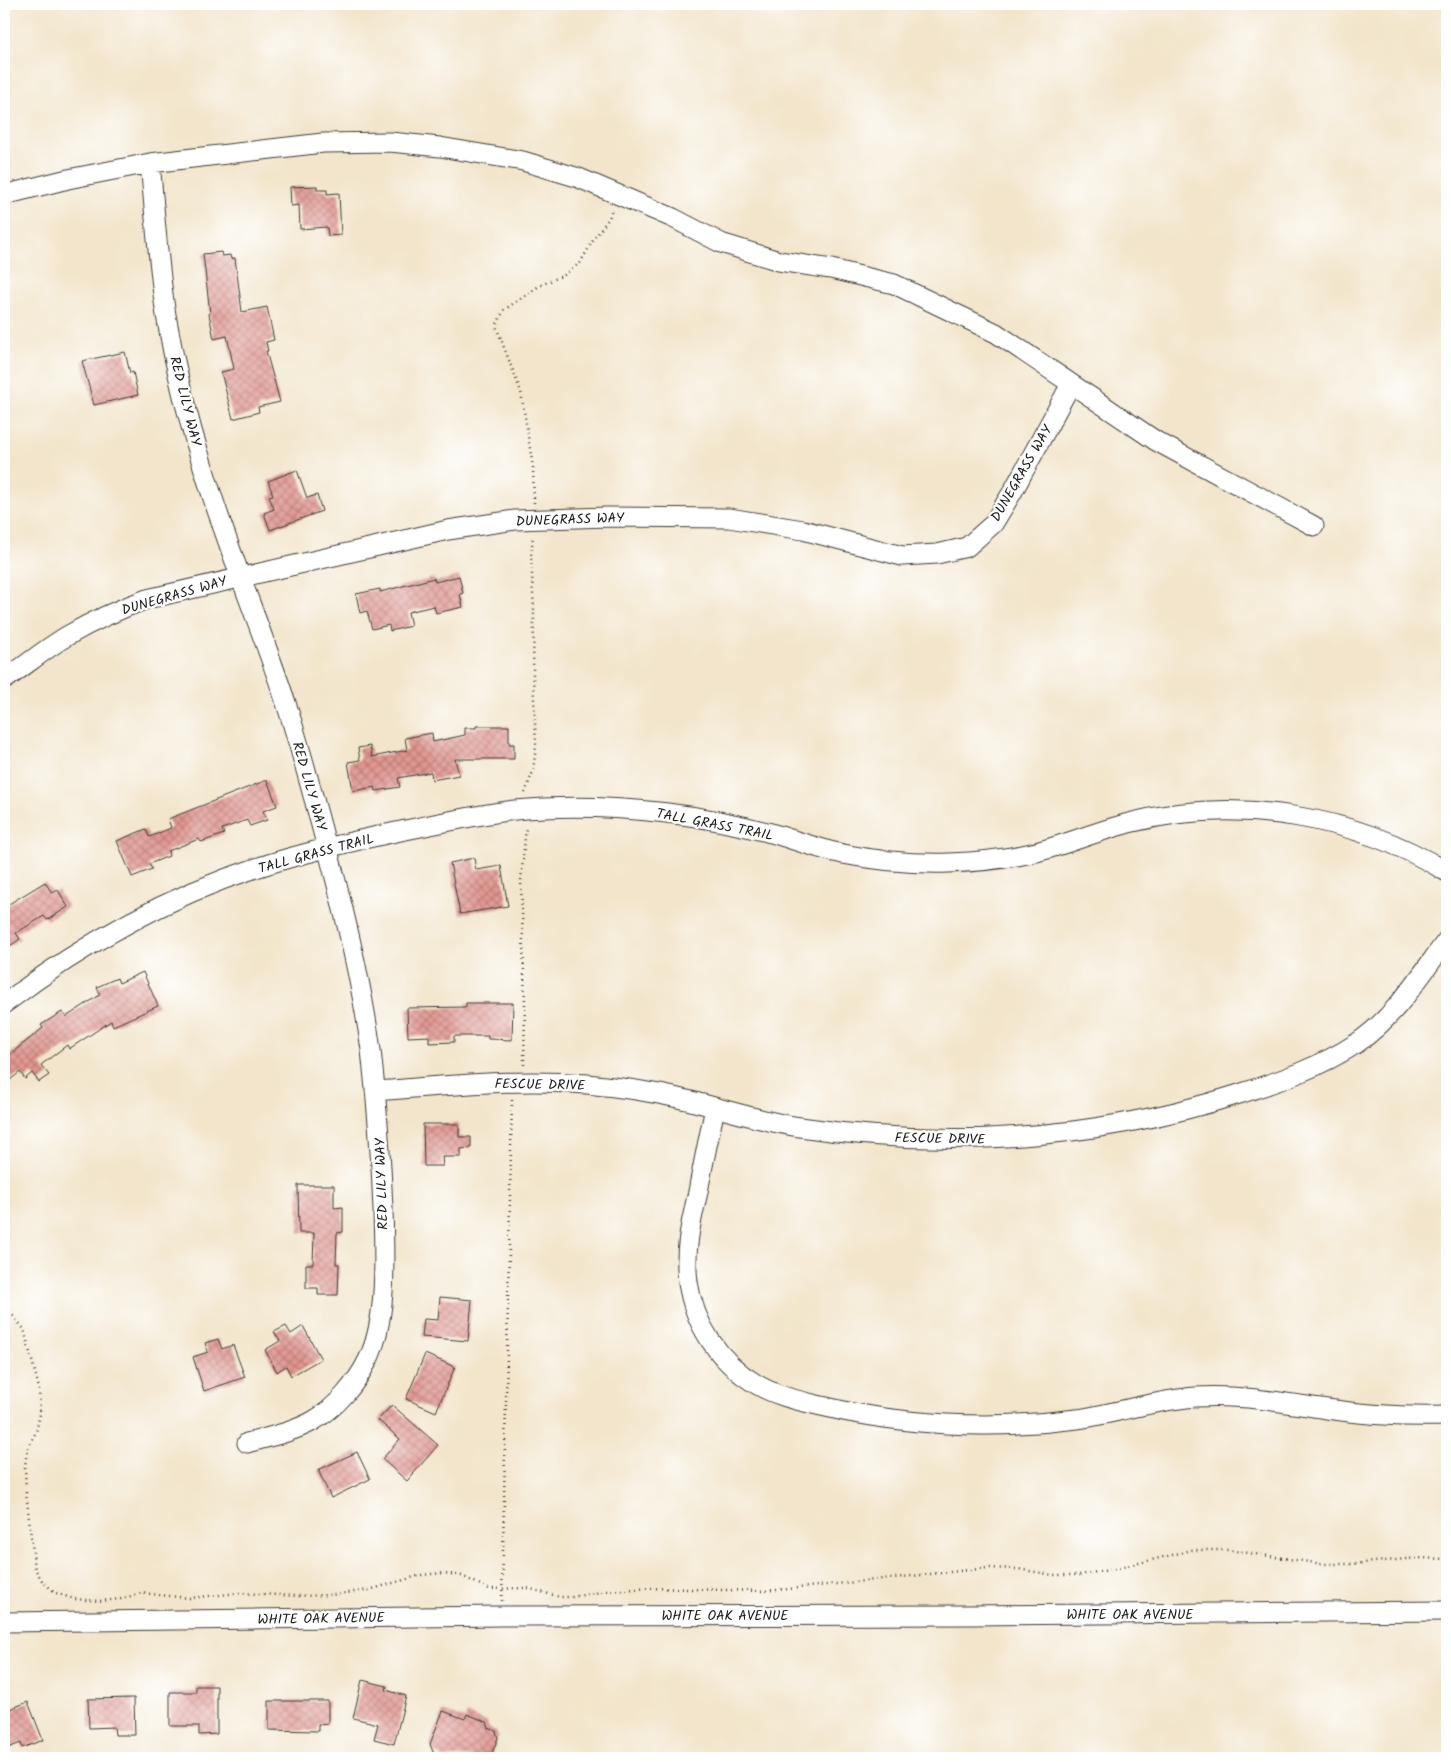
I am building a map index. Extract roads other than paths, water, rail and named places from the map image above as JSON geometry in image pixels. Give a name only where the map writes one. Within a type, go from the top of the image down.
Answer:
[{"type":"street","points":[[4,195],[68,179],[150,163],[292,145],[390,142],[470,151],[523,161],[579,178],[673,218],[721,243],[779,261],[831,269],[894,284],[996,333],[1156,441],[1314,526]]},
{"type":"street","name":"RED LILY WAY","points":[[150,163],[164,303],[181,390],[204,473],[304,760],[356,962],[375,1091],[382,1186],[383,1274],[381,1317],[373,1350],[354,1384],[324,1414],[298,1428],[247,1444]]},
{"type":"street","name":"DUNEGRASS WAY","points":[[4,680],[59,641],[105,616],[147,599],[448,530],[515,520],[608,517],[729,518],[803,530],[902,556],[937,554],[967,547],[993,524],[1071,384]]},
{"type":"street","name":"TALL GRASS TRAIL","points":[[4,1004],[50,971],[121,928],[187,896],[254,868],[327,848],[432,824],[526,810],[595,808],[666,813],[739,826],[842,854],[868,859],[924,864],[983,861],[1032,852],[1119,826],[1168,815],[1221,811],[1252,812],[1319,821],[1348,829],[1390,843],[1447,872]]},
{"type":"street","name":"FESCUE DRIVE","points":[[375,1091],[518,1082],[556,1082],[620,1088],[680,1099],[778,1124],[854,1135],[952,1140],[1053,1135],[1102,1128],[1156,1117],[1261,1087],[1304,1070],[1356,1044],[1376,1027],[1400,1004],[1447,940]]},
{"type":"street","points":[[715,1108],[688,1237],[687,1268],[690,1294],[701,1324],[717,1350],[745,1377],[771,1392],[843,1412],[956,1424],[1019,1424],[1068,1420],[1176,1399],[1215,1396],[1258,1398],[1328,1410],[1414,1416],[1447,1416]]},
{"type":"street","name":"WHITE OAK AVENUE","points":[[4,1622],[502,1616],[979,1615],[1447,1611]]}]
